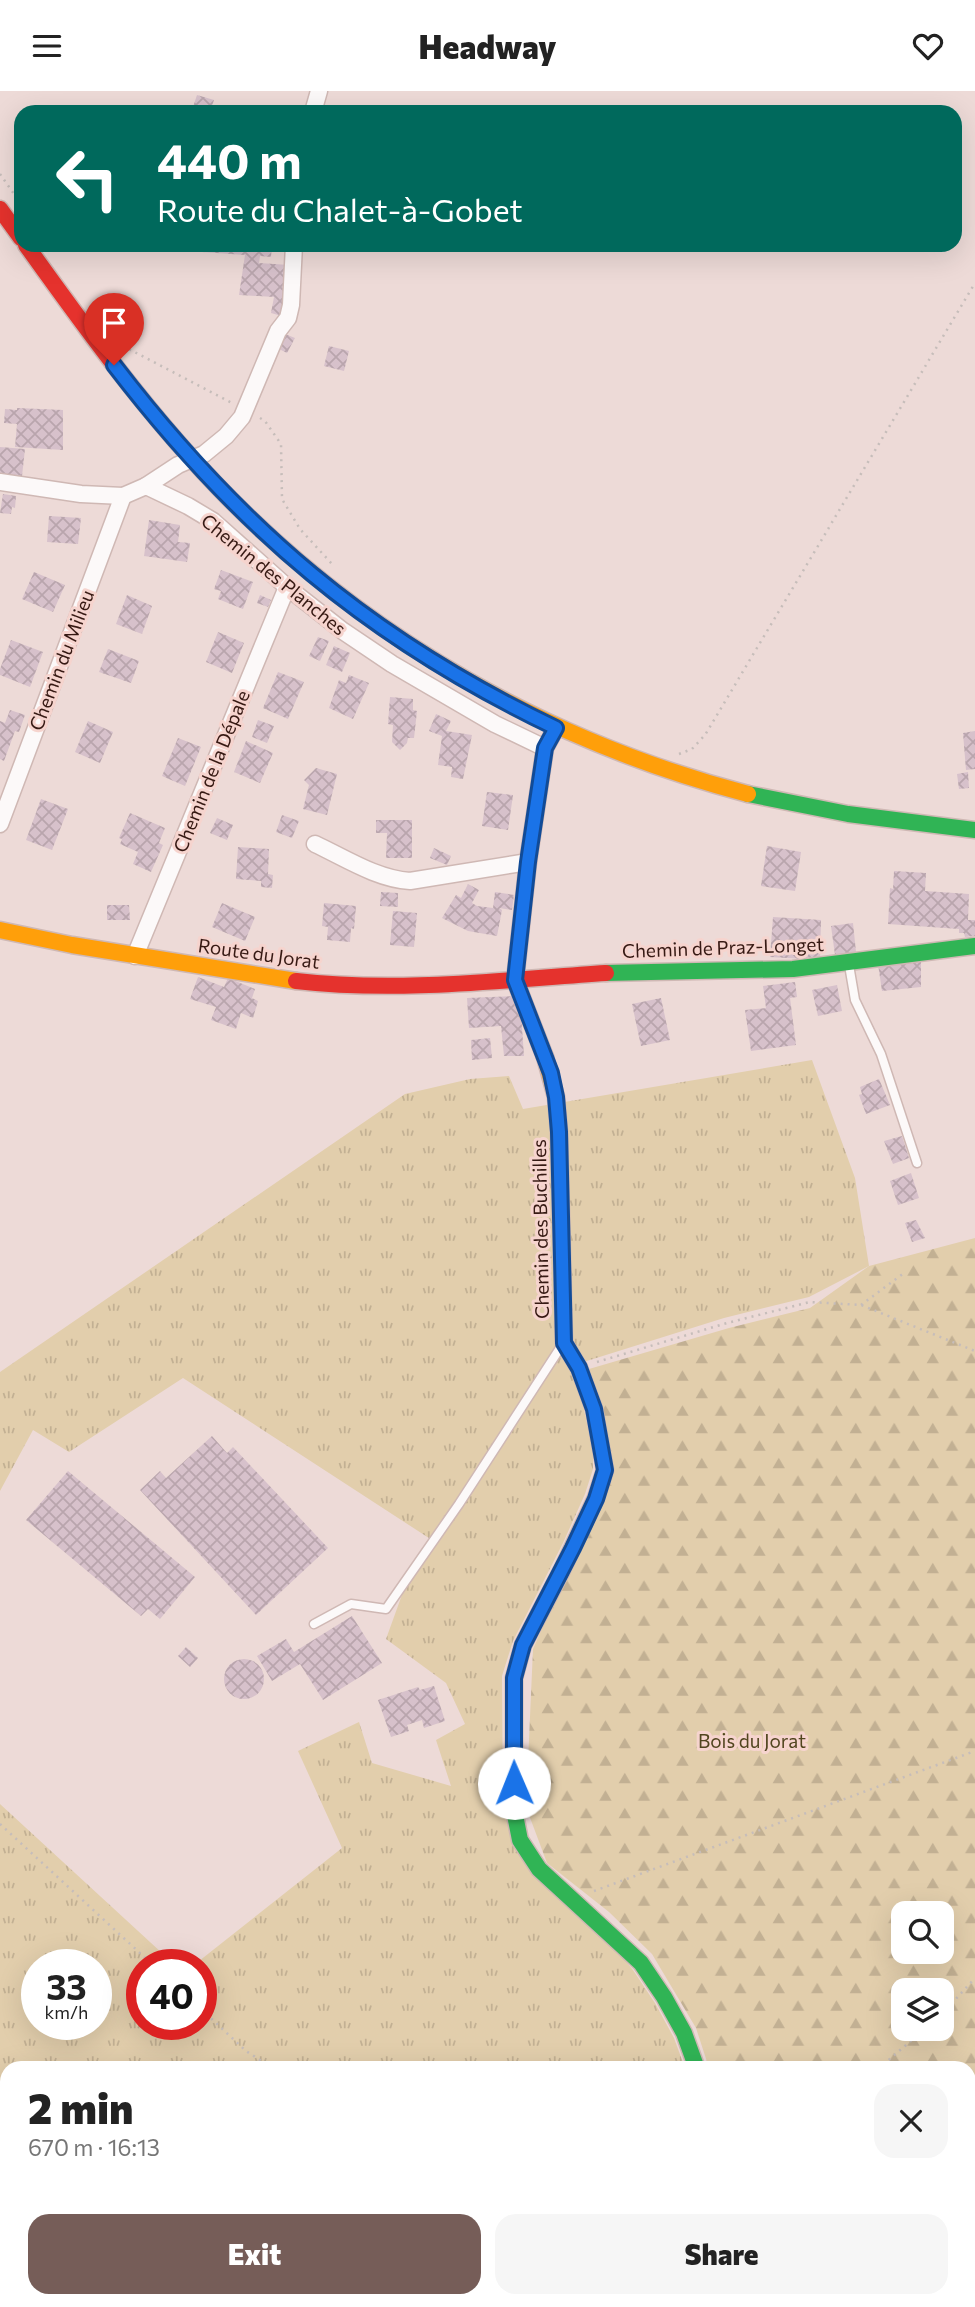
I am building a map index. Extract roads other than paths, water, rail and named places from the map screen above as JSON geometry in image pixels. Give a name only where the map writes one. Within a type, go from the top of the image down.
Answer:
[{"type":"street","points":[[0,209],[14,228]]},
{"type":"street","points":[[31,252],[144,404],[191,460],[240,511],[355,610],[466,682],[556,728],[664,771],[772,800],[873,819],[975,830]]},
{"type":"street","points":[[0,482],[81,494],[123,496],[146,486],[178,465],[204,454],[242,417],[278,331],[288,318],[292,305],[294,252]]},
{"type":"street","name":"Chemin des Planches","points":[[146,486],[213,521],[287,587],[343,631],[392,664],[495,724],[545,748]]},
{"type":"street","name":"Chemin du Milieu","points":[[0,824],[123,496]]},
{"type":"street","name":"Chemin de la Dépale","points":[[135,956],[287,587]]},
{"type":"street","name":"Chemin des Buchilles","points":[[556,728],[545,748],[528,862],[515,980],[551,1073],[556,1097],[564,1343],[579,1368],[594,1409],[605,1470],[596,1499],[523,1645],[514,1678],[514,1810],[520,1840],[540,1869],[641,1963],[684,2033],[693,2061]]},
{"type":"street","points":[[315,844],[384,877],[398,880],[410,881],[528,862]]},
{"type":"street","name":"Route du Jorat","points":[[0,930],[261,977],[340,986],[424,986],[515,980]]},
{"type":"street","name":"Chemin de Praz-Longet","points":[[515,980],[621,972],[793,969],[975,946]]},
{"type":"lane","points":[[849,962],[855,1000],[881,1054],[917,1163]]},
{"type":"lane","points":[[314,1624],[351,1604],[386,1609],[459,1504],[564,1343]]},
{"type":"park label","name":"Bois du Jorat","points":[[752,1740]]}]
